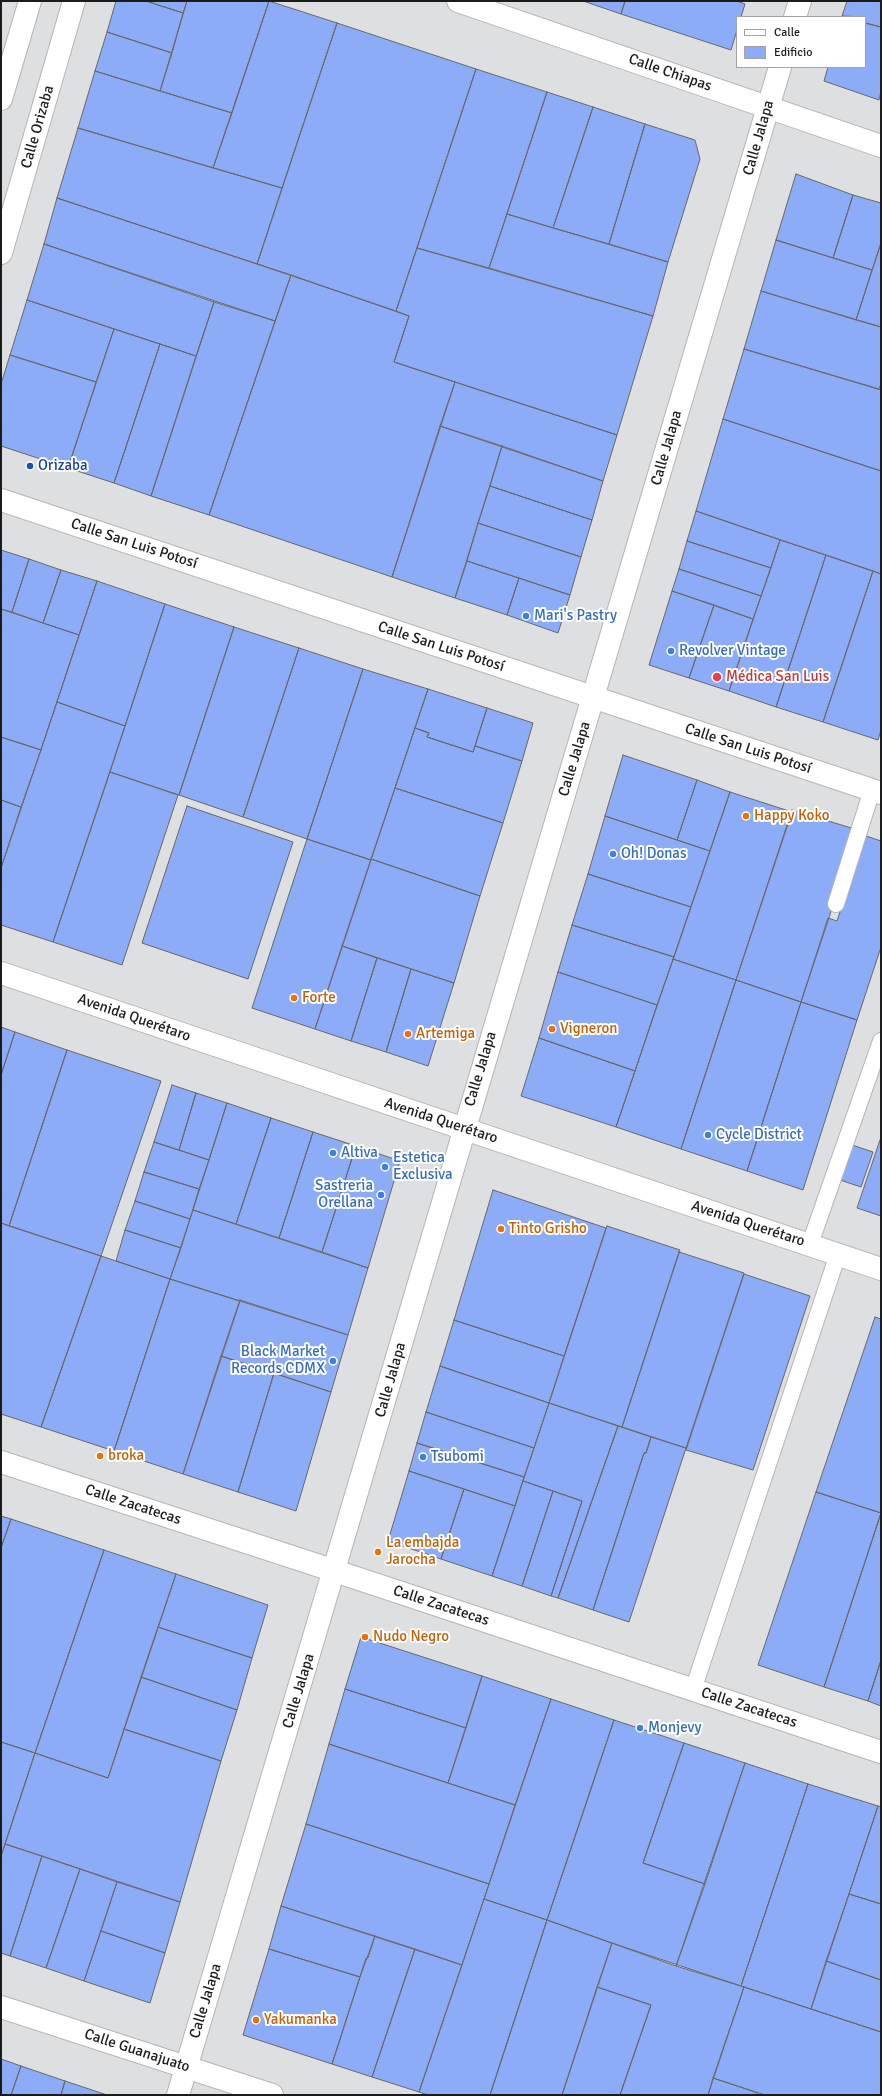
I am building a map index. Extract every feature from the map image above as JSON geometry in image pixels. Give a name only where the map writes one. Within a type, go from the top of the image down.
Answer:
[{"type":"street","points":[[1,99],[30,1]]},
{"type":"street","name":"Calle Orizaba","points":[[1,253],[74,1]]},
{"type":"street","name":"Calle Chiapas","points":[[458,1],[881,146]]},
{"type":"street","points":[[795,16],[800,1]]},
{"type":"street","name":"Calle Jalapa","points":[[178,2095],[335,1571],[464,1128],[780,68]]},
{"type":"street","name":"Calle San Luis Potosí","points":[[1,500],[876,792]]},
{"type":"street","name":"Avenida Querétaro","points":[[1,973],[881,1269]]},
{"type":"street","name":"Calle Zacatecas","points":[[1,1462],[881,1752]]},
{"type":"street","name":"Calle Guanajuato","points":[[1,2007],[272,2095]]},
{"type":"lane","points":[[836,904],[876,792]]},
{"type":"lane","points":[[810,1244],[881,1041]]},
{"type":"lane","points":[[693,1690],[838,1254]]},
{"type":"building","points":[[116,1],[146,1],[183,13],[172,53],[107,32]]},
{"type":"building","points":[[146,1],[187,1],[183,13]]},
{"type":"building","points":[[187,1],[269,1],[232,113],[160,91]]},
{"type":"building","points":[[269,1],[337,23],[282,188],[213,168]]},
{"type":"building","points":[[583,1],[625,1],[621,14]]},
{"type":"building","points":[[625,1],[737,1],[745,4],[741,16],[736,16],[736,33],[731,50],[621,14]]},
{"type":"building","points":[[847,1],[881,1],[881,27],[866,23],[866,16],[842,16]]},
{"type":"building","points":[[337,23],[476,69],[396,311],[257,264]]},
{"type":"building","points":[[866,23],[881,27],[881,91],[879,100],[824,81],[828,68],[866,68]]},
{"type":"building","points":[[107,32],[172,53],[160,91],[95,71]]},
{"type":"building","points":[[476,69],[547,92],[489,268],[417,248]]},
{"type":"building","points":[[95,71],[232,113],[213,168],[78,128]]},
{"type":"building","points":[[547,92],[593,107],[553,228],[507,214]]},
{"type":"building","points":[[593,107],[645,124],[609,244],[553,228]]},
{"type":"building","points":[[645,124],[695,140],[700,159],[668,262],[609,244]]},
{"type":"building","points":[[78,128],[282,188],[257,264],[57,198]]},
{"type":"building","points":[[796,174],[853,195],[833,258],[776,240]]},
{"type":"building","points":[[853,195],[881,203],[881,243],[872,270],[833,258]]},
{"type":"building","points":[[57,198],[291,275],[275,321],[44,244]]},
{"type":"building","points":[[507,214],[668,262],[653,316],[489,268]]},
{"type":"building","points":[[776,240],[872,270],[856,320],[761,291]]},
{"type":"building","points":[[881,243],[881,327],[856,320]]},
{"type":"building","points":[[44,244],[214,302],[196,356],[27,300]]},
{"type":"building","points":[[417,248],[653,316],[617,435],[394,362],[409,316],[396,311]]},
{"type":"building","points":[[291,275],[409,316],[394,362],[455,382],[392,577],[209,515]]},
{"type":"building","points":[[761,291],[881,327],[881,384],[879,389],[744,349]]},
{"type":"building","points":[[27,300],[114,329],[96,382],[10,355]]},
{"type":"building","points":[[214,302],[275,321],[209,515],[151,496]]},
{"type":"building","points":[[114,329],[160,344],[114,483],[68,468]]},
{"type":"building","points":[[160,344],[196,356],[151,496],[114,483]]},
{"type":"building","points":[[744,349],[881,390],[881,471],[723,419]]},
{"type":"building","points":[[10,355],[96,382],[68,468],[1,446],[1,384]]},
{"type":"building","points":[[455,382],[617,435],[603,481],[440,426]]},
{"type":"building","points":[[723,419],[881,471],[881,574],[696,511]]},
{"type":"building","points":[[440,426],[502,446],[455,598],[392,577]]},
{"type":"building","points":[[502,446],[603,481],[592,520],[490,486]]},
{"type":"building","points":[[490,486],[592,520],[581,557],[478,523]]},
{"type":"building","points":[[696,511],[780,540],[771,568],[687,541]]},
{"type":"building","points":[[478,523],[581,557],[570,595],[467,561]]},
{"type":"building","points":[[780,540],[826,555],[776,707],[729,691]]},
{"type":"building","points":[[687,541],[771,568],[761,596],[679,569]]},
{"type":"building","points":[[1,550],[29,559],[12,612],[1,609]]},
{"type":"building","points":[[826,555],[873,571],[823,722],[776,707]]},
{"type":"building","points":[[29,559],[61,570],[43,623],[12,612]]},
{"type":"building","points":[[467,561],[519,578],[507,615],[455,598]]},
{"type":"building","points":[[679,569],[761,596],[753,619],[672,591]]},
{"type":"building","points":[[61,570],[97,581],[79,635],[43,623]]},
{"type":"building","points":[[873,571],[881,574],[881,730],[878,740],[823,722]]},
{"type":"building","points":[[519,578],[570,595],[558,633],[507,615]]},
{"type":"building","points":[[97,581],[165,604],[125,726],[57,702]]},
{"type":"building","points":[[672,591],[714,605],[689,678],[649,665]]},
{"type":"building","points":[[165,604],[234,627],[179,795],[110,772]]},
{"type":"building","points":[[714,605],[753,619],[729,691],[689,678]]},
{"type":"building","points":[[1,609],[79,635],[41,750],[1,737]]},
{"type":"building","points":[[234,627],[299,648],[243,817],[179,795]]},
{"type":"building","points":[[299,648],[363,669],[307,839],[243,817]]},
{"type":"building","points":[[363,669],[428,689],[371,860],[307,839]]},
{"type":"building","points":[[428,689],[487,708],[473,752],[427,737],[429,733],[415,728]]},
{"type":"building","points":[[57,702],[125,726],[53,942],[1,925],[1,868]]},
{"type":"building","points":[[487,708],[533,723],[522,761],[475,746]]},
{"type":"building","points":[[415,728],[429,733],[427,737],[473,752],[475,746],[522,761],[503,823],[395,788]]},
{"type":"building","points":[[1,737],[41,750],[21,807],[1,800]]},
{"type":"building","points":[[623,755],[697,780],[677,840],[605,816]]},
{"type":"building","points":[[110,772],[178,795],[122,965],[53,942]]},
{"type":"building","points":[[697,780],[730,792],[710,851],[677,840]]},
{"type":"building","points":[[395,788],[503,823],[480,896],[371,859]]},
{"type":"building","points":[[730,792],[792,812],[736,980],[673,959]]},
{"type":"building","points":[[1,800],[21,807],[1,868]]},
{"type":"building","points":[[187,806],[293,842],[248,979],[142,943]]},
{"type":"building","points":[[792,810],[858,830],[801,1002],[736,980]]},
{"type":"building","points":[[605,816],[710,851],[691,907],[588,874]]},
{"type":"building","points":[[866,836],[881,841],[881,947],[857,1020],[801,1002],[828,918],[837,921]]},
{"type":"building","points":[[307,839],[371,860],[315,1029],[252,1008]]},
{"type":"building","points":[[371,859],[480,896],[454,983],[342,946]]},
{"type":"building","points":[[588,874],[691,907],[674,957],[572,925]]},
{"type":"building","points":[[572,925],[674,957],[657,1005],[558,972]]},
{"type":"building","points":[[342,946],[377,958],[351,1041],[315,1029]]},
{"type":"building","points":[[377,958],[411,969],[386,1052],[351,1041]]},
{"type":"building","points":[[673,959],[736,980],[681,1149],[616,1127]]},
{"type":"building","points":[[411,969],[454,983],[428,1066],[386,1052]]},
{"type":"building","points":[[558,972],[657,1005],[635,1071],[539,1038]]},
{"type":"building","points":[[736,980],[801,1002],[747,1171],[681,1149]]},
{"type":"building","points":[[801,1002],[857,1020],[803,1190],[747,1171]]},
{"type":"building","points":[[1,1027],[15,1032],[1,1075]]},
{"type":"building","points":[[15,1032],[67,1050],[9,1226],[1,1223],[1,1075]]},
{"type":"building","points":[[539,1038],[635,1071],[616,1127],[521,1096]]},
{"type":"building","points":[[67,1050],[161,1081],[101,1256],[9,1226]]},
{"type":"building","points":[[172,1085],[196,1093],[179,1150],[154,1142]]},
{"type":"building","points":[[196,1093],[227,1103],[209,1160],[179,1150]]},
{"type":"building","points":[[227,1103],[271,1118],[236,1224],[193,1210]]},
{"type":"building","points":[[271,1118],[313,1132],[279,1238],[236,1224]]},
{"type":"building","points":[[313,1132],[356,1146],[322,1252],[279,1238]]},
{"type":"building","points":[[881,1137],[881,1216],[857,1208]]},
{"type":"building","points":[[154,1142],[209,1160],[199,1189],[144,1172]]},
{"type":"building","points":[[849,1144],[873,1152],[861,1187],[837,1179]]},
{"type":"building","points":[[356,1146],[400,1161],[368,1268],[322,1252]]},
{"type":"building","points":[[144,1172],[199,1189],[190,1219],[135,1201]]},
{"type":"building","points":[[493,1190],[606,1228],[564,1356],[454,1320]]},
{"type":"building","points":[[135,1201],[190,1219],[181,1248],[125,1230]]},
{"type":"building","points":[[193,1210],[368,1268],[348,1335],[170,1279]]},
{"type":"building","points":[[1,1223],[101,1256],[41,1427],[1,1414]]},
{"type":"building","points":[[607,1226],[680,1250],[622,1427],[549,1403]]},
{"type":"building","points":[[125,1230],[181,1248],[170,1279],[116,1261]]},
{"type":"building","points":[[679,1252],[744,1273],[686,1448],[622,1427]]},
{"type":"building","points":[[101,1256],[170,1279],[114,1451],[41,1427]]},
{"type":"building","points":[[744,1274],[810,1296],[753,1470],[686,1450]]},
{"type":"building","points":[[170,1279],[240,1301],[183,1474],[114,1451]]},
{"type":"building","points":[[240,1300],[348,1335],[331,1392],[221,1356]]},
{"type":"building","points":[[875,1317],[881,1319],[881,1513],[816,1492]]},
{"type":"building","points":[[454,1320],[564,1356],[549,1403],[440,1366]]},
{"type":"building","points":[[221,1356],[274,1373],[238,1492],[183,1474]]},
{"type":"building","points":[[440,1366],[549,1403],[534,1448],[426,1412]]},
{"type":"building","points":[[274,1373],[331,1392],[296,1511],[238,1492]]},
{"type":"building","points":[[549,1403],[618,1426],[558,1598],[551,1596],[582,1501],[523,1481]]},
{"type":"building","points":[[426,1412],[534,1448],[524,1477],[417,1443]]},
{"type":"building","points":[[618,1426],[651,1437],[646,1453],[644,1453],[593,1610],[558,1598]]},
{"type":"building","points":[[651,1437],[686,1448],[629,1622],[593,1610],[644,1453],[646,1453]]},
{"type":"building","points":[[417,1443],[524,1477],[515,1506],[409,1471]]},
{"type":"building","points":[[409,1471],[464,1489],[441,1559],[388,1541]]},
{"type":"building","points":[[523,1481],[553,1491],[522,1586],[492,1576]]},
{"type":"building","points":[[464,1489],[515,1506],[492,1576],[441,1559]]},
{"type":"building","points":[[553,1491],[582,1501],[551,1596],[522,1586]]},
{"type":"building","points":[[816,1492],[881,1513],[824,1687],[758,1665]]},
{"type":"building","points":[[881,1513],[881,1660],[868,1701],[824,1687]]},
{"type":"building","points":[[1,1516],[11,1519],[1,1548]]},
{"type":"building","points":[[11,1519],[104,1550],[35,1753],[1,1742],[1,1548]]},
{"type":"building","points":[[104,1550],[176,1574],[108,1778],[35,1753]]},
{"type":"building","points":[[176,1574],[268,1605],[252,1658],[158,1627]]},
{"type":"building","points":[[158,1627],[252,1658],[237,1710],[141,1677]]},
{"type":"building","points":[[361,1637],[482,1676],[466,1728],[345,1689]]},
{"type":"building","points":[[881,1660],[881,1706],[868,1701]]},
{"type":"building","points":[[482,1676],[551,1699],[515,1805],[448,1783]]},
{"type":"building","points":[[141,1677],[237,1710],[221,1761],[124,1729]]},
{"type":"building","points":[[345,1689],[466,1728],[448,1783],[329,1744]]},
{"type":"building","points":[[551,1699],[614,1720],[547,1920],[484,1899]]},
{"type":"building","points":[[614,1720],[684,1743],[643,1863],[705,1884],[676,1966],[547,1920]]},
{"type":"building","points":[[124,1729],[221,1761],[180,1902],[5,1844],[35,1753],[108,1778]]},
{"type":"building","points":[[1,1742],[35,1753],[1,1856]]},
{"type":"building","points":[[684,1743],[745,1763],[705,1884],[643,1863]]},
{"type":"building","points":[[329,1744],[515,1805],[489,1884],[306,1824]]},
{"type":"building","points":[[745,1763],[808,1784],[741,1986],[676,1966]]},
{"type":"building","points":[[808,1784],[878,1806],[811,2009],[741,1986]]},
{"type":"building","points":[[878,1806],[881,1807],[881,1904],[849,1894]]},
{"type":"building","points":[[306,1824],[489,1884],[462,1965],[281,1906]]},
{"type":"building","points":[[5,1844],[42,1856],[10,1956],[1,1953],[1,1856]]},
{"type":"building","points":[[42,1856],[80,1869],[46,1968],[10,1956]]},
{"type":"building","points":[[80,1869],[117,1882],[84,1981],[46,1968]]},
{"type":"building","points":[[117,1882],[180,1902],[165,1953],[101,1931]]},
{"type":"building","points":[[849,1894],[881,1904],[881,1980],[826,1961]]},
{"type":"building","points":[[484,1899],[547,1920],[490,2095],[428,2095],[419,2092]]},
{"type":"building","points":[[281,1906],[375,1936],[360,1977],[269,1949]]},
{"type":"building","points":[[547,1920],[612,1943],[562,2095],[490,2095]]},
{"type":"building","points":[[101,1931],[165,1953],[150,2003],[84,1981]]},
{"type":"building","points":[[375,1936],[415,1949],[372,2077],[332,2064],[366,1958],[368,1958]]},
{"type":"building","points":[[612,1943],[744,1987],[708,2095],[620,2095],[651,2005],[597,1987]]},
{"type":"building","points":[[269,1949],[360,1977],[332,2064],[243,2035]]},
{"type":"building","points":[[415,1949],[462,1965],[419,2092],[372,2077]]},
{"type":"building","points":[[826,1961],[881,1980],[881,2032],[811,2009]]},
{"type":"building","points":[[597,1987],[651,2005],[620,2095],[562,2095]]},
{"type":"building","points":[[744,1987],[881,2032],[881,2095],[765,2095],[713,2078]]},
{"type":"building","points":[[1,2059],[21,2066],[11,2095],[1,2095]]},
{"type":"building","points":[[21,2066],[65,2081],[61,2095],[11,2095]]},
{"type":"building","points":[[713,2078],[758,2093],[757,2095],[708,2095]]},
{"type":"building","points":[[65,2081],[107,2095],[61,2095]]},
{"type":"place","name":"Orizaba","points":[[30,466]]},
{"type":"place","name":"Mari's Pastry","points":[[526,616]]},
{"type":"place","name":"Revolver Vintage","points":[[671,651]]},
{"type":"place","name":"Médica San Luis","points":[[717,677]]},
{"type":"place","name":"Happy Koko","points":[[746,816]]},
{"type":"place","name":"Oh! Donas","points":[[613,854]]},
{"type":"place","name":"Forte","points":[[294,998]]},
{"type":"place","name":"Vigneron","points":[[552,1029]]},
{"type":"place","name":"Artemiga","points":[[408,1034]]},
{"type":"place","name":"Cycle District","points":[[708,1135]]},
{"type":"place","name":"Altiva","points":[[333,1153]]},
{"type":"place","name":"Estetica Exclusiva","points":[[385,1167]]},
{"type":"place","name":"Sastreria Orellana","points":[[381,1195]]},
{"type":"place","name":"Tinto Grisho","points":[[501,1229]]},
{"type":"place","name":"Black Market Records CDMX","points":[[333,1361]]},
{"type":"place","name":"broka","points":[[100,1456]]},
{"type":"place","name":"Tsubomi","points":[[423,1457]]},
{"type":"place","name":"La embajda Jarocha","points":[[378,1552]]},
{"type":"place","name":"Nudo Negro","points":[[365,1637]]},
{"type":"place","name":"Monjevy","points":[[640,1728]]},
{"type":"place","name":"Yakumanka","points":[[256,2020]]}]
